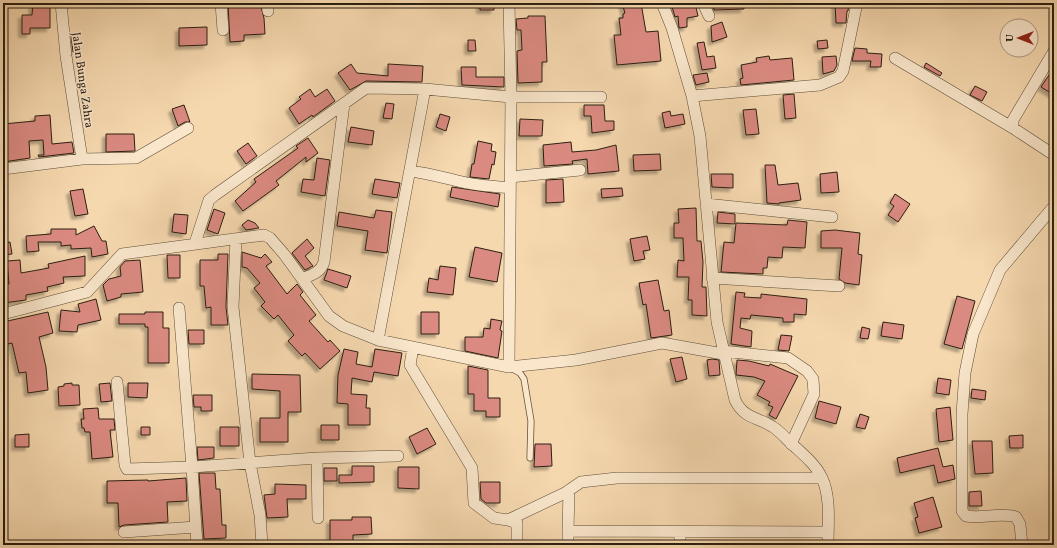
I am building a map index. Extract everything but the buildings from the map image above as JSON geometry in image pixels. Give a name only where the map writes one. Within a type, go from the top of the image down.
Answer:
[{"type":"street","name":"Jalan Bunga Zahra","points":[[61,3],[66,56],[82,159]]},
{"type":"street","points":[[221,3],[224,30]]},
{"type":"street","points":[[509,3],[511,97],[509,367]]},
{"type":"street","points":[[662,3],[672,28],[692,96],[700,136],[712,278],[723,353],[738,408],[746,414],[774,427],[808,459],[822,478],[826,493],[825,532],[823,545]]},
{"type":"street","points":[[703,3],[709,16]]},
{"type":"street","points":[[692,96],[820,85],[839,77],[843,72],[857,3]]},
{"type":"street","points":[[1013,128],[1013,120],[1054,51]]},
{"type":"street","points":[[895,58],[1013,128],[1054,155]]},
{"type":"street","points":[[195,243],[209,200],[366,88],[425,90],[511,97],[601,97]]},
{"type":"street","points":[[378,340],[425,90]]},
{"type":"street","points":[[302,279],[318,272],[322,268],[324,262],[344,104]]},
{"type":"street","points":[[3,169],[82,159],[136,158],[188,128]]},
{"type":"street","points":[[410,171],[436,175],[465,183],[510,182],[580,170]]},
{"type":"street","points":[[706,204],[832,217]]},
{"type":"street","points":[[1022,545],[1020,524],[1016,517],[1009,515],[975,518],[966,516],[962,511],[962,414],[965,373],[973,334],[1000,270],[1054,206]]},
{"type":"street","points":[[3,314],[87,292],[122,254],[195,243],[264,235],[270,238],[329,316],[343,326],[378,340],[509,367],[576,360],[662,343],[723,353],[788,358],[807,371],[813,379],[814,394],[791,444]]},
{"type":"street","points":[[236,239],[233,307],[250,463],[260,515],[262,545]]},
{"type":"street","points":[[712,278],[839,286]]},
{"type":"street","points":[[179,308],[197,545]]},
{"type":"street","points":[[413,347],[410,365],[472,468],[474,503],[494,518],[517,523],[517,545]]},
{"type":"street","points":[[117,382],[127,469],[317,458],[398,456]]},
{"type":"street","points":[[317,458],[318,518]]},
{"type":"street","points":[[508,520],[569,490],[581,482],[617,478],[822,478]]},
{"type":"street","points":[[568,545],[569,490]]},
{"type":"street","points":[[124,532],[196,527]]},
{"type":"street","points":[[568,531],[825,532]]},
{"type":"street","points":[[680,532],[680,545]]},
{"type":"street","points":[[825,532],[828,545]]},
{"type":"lane","points":[[509,367],[520,373],[524,379],[531,428],[530,458]]}]
